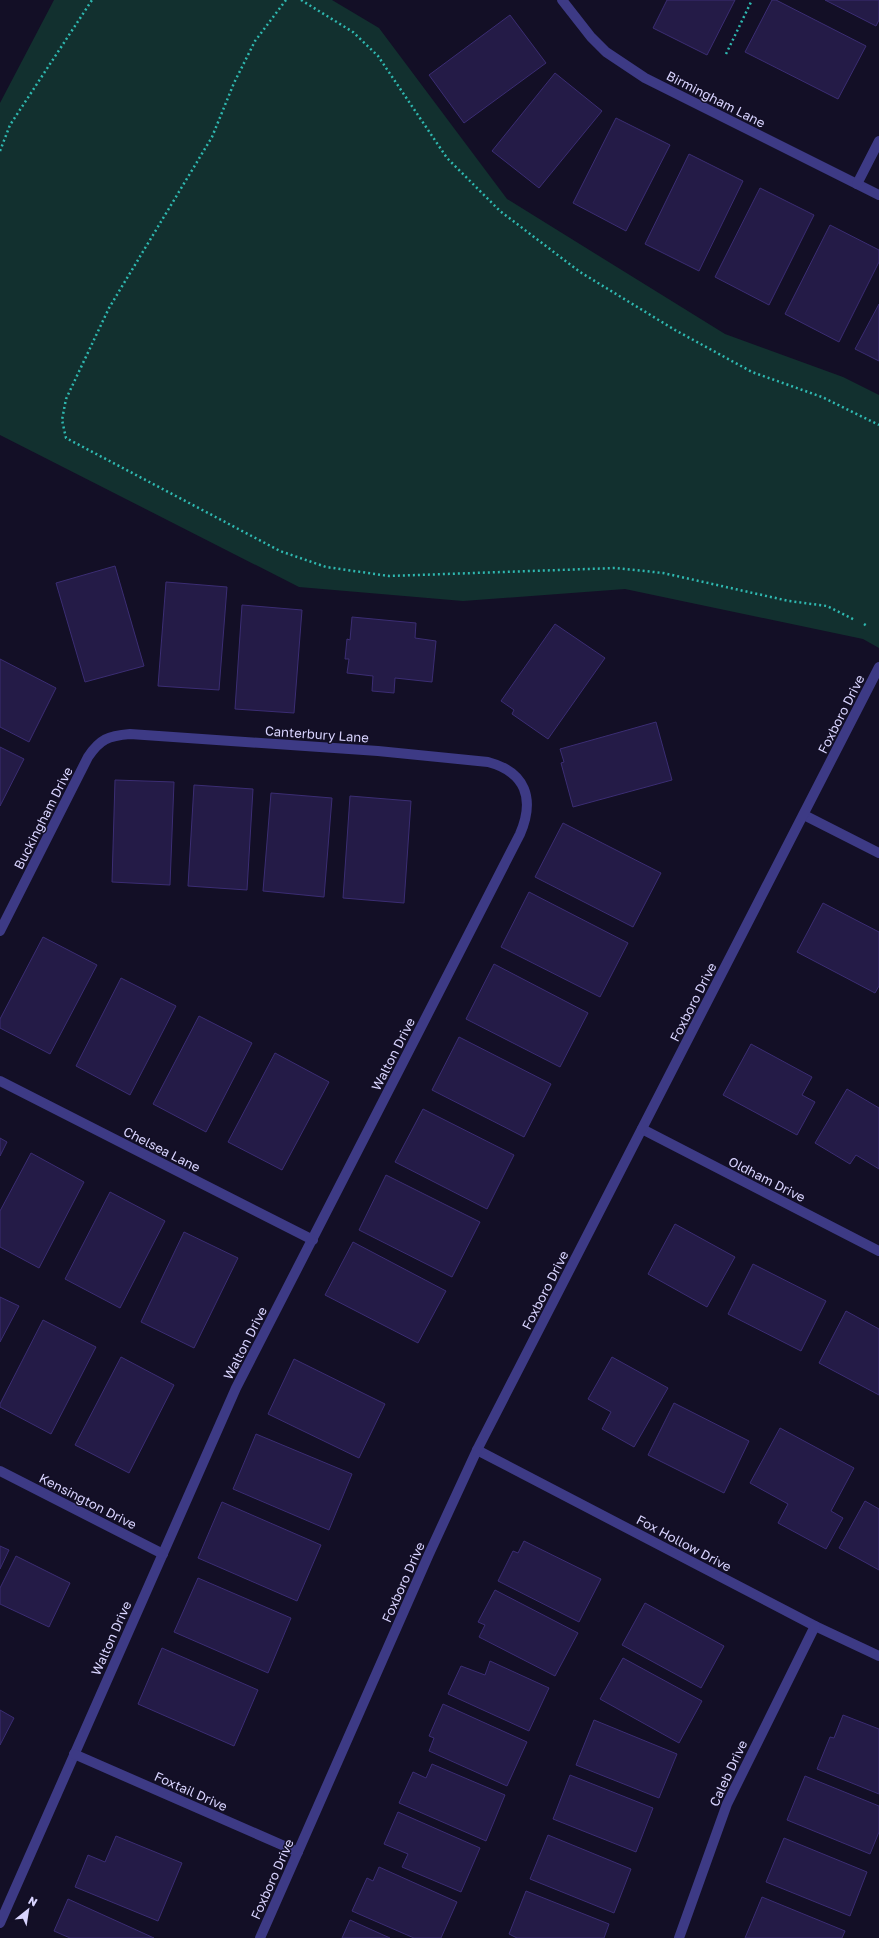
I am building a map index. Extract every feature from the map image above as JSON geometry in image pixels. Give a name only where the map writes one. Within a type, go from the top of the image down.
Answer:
[{"type":"street","name":"Birmingham Lane","points":[[562,0],[586,31],[606,52],[645,78],[879,195]]},
{"type":"street","points":[[857,184],[879,140]]},
{"type":"street","name":"Foxboro Drive","points":[[260,1938],[430,1554],[478,1450],[879,667]]},
{"type":"street","name":"Canterbury Lane","points":[[102,740],[115,735],[130,734],[378,751],[488,762],[508,770],[523,785]]},
{"type":"street","name":"Buckingham Drive","points":[[0,931],[88,757],[102,740]]},
{"type":"street","name":"Walton Drive","points":[[0,1923],[236,1388],[520,834],[528,810],[527,796],[523,785]]},
{"type":"street","points":[[804,815],[879,853]]},
{"type":"street","name":"Chelsea Lane","points":[[0,1081],[313,1240]]},
{"type":"street","name":"Oldham Drive","points":[[642,1129],[879,1251]]},
{"type":"street","name":"Fox Hollow Drive","points":[[478,1450],[815,1626],[879,1656]]},
{"type":"street","name":"Kensington Drive","points":[[0,1471],[163,1554]]},
{"type":"street","name":"Caleb Drive","points":[[679,1938],[727,1804],[815,1626]]},
{"type":"street","name":"Foxtail Drive","points":[[74,1754],[298,1852]]},
{"type":"path","points":[[0,151],[10,125],[92,0]]},
{"type":"path","points":[[286,0],[255,42],[234,83],[212,136],[109,308],[66,399],[62,420],[66,438],[280,551],[326,567],[388,576],[616,568],[663,573],[789,601],[828,606],[855,620]]},
{"type":"path","points":[[302,0],[353,32],[378,56],[448,158],[500,211],[580,272],[675,330],[752,372],[822,397],[879,425]]},
{"type":"path","points":[[726,54],[752,0]]},
{"type":"green space","points":[[54,0],[332,0],[379,28],[507,199],[725,334],[843,377],[879,395],[879,648],[863,639],[625,589],[463,601],[299,587],[0,435],[0,103]]},
{"type":"building","points":[[667,0],[735,0],[707,55],[653,28]]},
{"type":"building","points":[[772,0],[776,0],[866,46],[838,99],[745,52]]},
{"type":"building","points":[[825,0],[879,0],[879,20],[876,26]]},
{"type":"building","points":[[510,15],[546,63],[464,123],[429,75]]},
{"type":"building","points":[[555,73],[602,111],[539,188],[492,151]]},
{"type":"building","points":[[616,118],[670,145],[626,231],[573,203]]},
{"type":"building","points":[[689,154],[743,181],[699,271],[645,244]]},
{"type":"building","points":[[760,188],[814,215],[769,305],[715,277]]},
{"type":"building","points":[[830,225],[879,250],[879,262],[839,342],[785,314]]},
{"type":"building","points":[[879,304],[879,361],[855,349]]},
{"type":"building","points":[[115,566],[144,666],[85,682],[56,583]]},
{"type":"building","points":[[166,582],[227,587],[219,690],[158,686]]},
{"type":"building","points":[[242,605],[302,610],[294,713],[235,709]]},
{"type":"building","points":[[352,617],[416,623],[415,638],[436,641],[432,682],[395,678],[394,693],[372,691],[373,676],[347,673],[349,659],[345,659],[347,639],[350,640]]},
{"type":"building","points":[[555,624],[605,658],[548,739],[512,714],[514,710],[501,701]]},
{"type":"building","points":[[0,659],[56,688],[29,742],[0,727]]},
{"type":"building","points":[[656,722],[672,780],[573,807],[561,763],[564,762],[560,749]]},
{"type":"building","points":[[0,747],[24,759],[0,806]]},
{"type":"building","points":[[115,780],[174,782],[170,885],[112,882]]},
{"type":"building","points":[[194,785],[253,789],[247,890],[188,886]]},
{"type":"building","points":[[271,793],[332,798],[324,897],[263,891]]},
{"type":"building","points":[[350,796],[411,801],[404,903],[343,898]]},
{"type":"building","points":[[563,823],[661,873],[633,927],[535,877]]},
{"type":"building","points":[[529,892],[628,943],[600,997],[501,947]]},
{"type":"building","points":[[823,903],[879,932],[879,986],[875,993],[797,952]]},
{"type":"building","points":[[43,937],[97,965],[50,1054],[0,1028],[0,1019]]},
{"type":"building","points":[[494,964],[588,1013],[560,1067],[466,1019]]},
{"type":"building","points":[[121,978],[176,1006],[130,1095],[76,1066]]},
{"type":"building","points":[[199,1016],[252,1043],[206,1132],[153,1104]]},
{"type":"building","points":[[459,1037],[551,1084],[524,1137],[432,1090]]},
{"type":"building","points":[[751,1044],[812,1077],[802,1095],[815,1102],[797,1135],[723,1095]]},
{"type":"building","points":[[275,1053],[329,1082],[282,1170],[228,1142]]},
{"type":"building","points":[[847,1089],[879,1108],[879,1169],[856,1155],[850,1164],[815,1143]]},
{"type":"building","points":[[423,1109],[514,1155],[487,1209],[395,1162]]},
{"type":"building","points":[[0,1138],[7,1142],[0,1156]]},
{"type":"building","points":[[31,1153],[84,1182],[39,1268],[0,1247],[0,1211]]},
{"type":"building","points":[[386,1175],[480,1222],[452,1277],[359,1230]]},
{"type":"building","points":[[110,1192],[165,1221],[120,1308],[65,1279]]},
{"type":"building","points":[[675,1224],[735,1257],[707,1307],[648,1274]]},
{"type":"building","points":[[184,1232],[238,1258],[194,1348],[141,1322]]},
{"type":"building","points":[[353,1242],[446,1291],[418,1343],[325,1295]]},
{"type":"building","points":[[753,1264],[826,1301],[801,1351],[728,1314]]},
{"type":"building","points":[[0,1297],[19,1306],[0,1342]]},
{"type":"building","points":[[846,1311],[879,1329],[879,1395],[819,1363]]},
{"type":"building","points":[[43,1320],[96,1347],[51,1434],[0,1407],[0,1404]]},
{"type":"building","points":[[121,1357],[174,1385],[129,1473],[75,1445]]},
{"type":"building","points":[[612,1357],[668,1388],[634,1447],[602,1429],[611,1412],[588,1399]]},
{"type":"building","points":[[294,1359],[385,1404],[359,1458],[268,1414]]},
{"type":"building","points":[[674,1403],[749,1441],[724,1493],[648,1455]]},
{"type":"building","points":[[780,1428],[854,1468],[831,1511],[843,1518],[826,1549],[778,1523],[788,1504],[750,1483]]},
{"type":"building","points":[[256,1434],[352,1474],[329,1530],[233,1489]]},
{"type":"building","points":[[865,1501],[879,1509],[879,1570],[839,1548]]},
{"type":"building","points":[[222,1502],[321,1545],[297,1601],[198,1558]]},
{"type":"building","points":[[524,1541],[601,1579],[579,1622],[498,1581],[513,1551],[518,1553]]},
{"type":"building","points":[[0,1546],[9,1550],[0,1569]]},
{"type":"building","points":[[16,1556],[70,1583],[49,1627],[0,1604],[0,1588]]},
{"type":"building","points":[[198,1578],[291,1618],[268,1673],[174,1632]]},
{"type":"building","points":[[495,1590],[578,1633],[555,1676],[479,1637],[485,1625],[478,1622]]},
{"type":"building","points":[[645,1603],[724,1646],[701,1688],[622,1645]]},
{"type":"building","points":[[162,1648],[258,1690],[234,1746],[138,1704]]},
{"type":"building","points":[[623,1658],[702,1701],[679,1743],[600,1699]]},
{"type":"building","points":[[490,1661],[549,1688],[529,1731],[448,1694],[461,1666],[485,1675]]},
{"type":"building","points":[[443,1704],[527,1742],[507,1786],[429,1751],[434,1738],[429,1736]]},
{"type":"building","points":[[0,1710],[14,1718],[0,1745]]},
{"type":"building","points":[[843,1715],[879,1729],[879,1794],[817,1769],[830,1737],[834,1738]]},
{"type":"building","points":[[594,1720],[677,1754],[659,1798],[576,1765]]},
{"type":"building","points":[[432,1764],[505,1795],[486,1841],[399,1803],[413,1772],[426,1778]]},
{"type":"building","points":[[570,1775],[653,1808],[636,1852],[553,1819]]},
{"type":"building","points":[[805,1776],[879,1806],[879,1832],[870,1854],[787,1820]]},
{"type":"building","points":[[398,1812],[480,1848],[461,1892],[402,1867],[408,1854],[384,1844]]},
{"type":"building","points":[[548,1835],[631,1869],[614,1913],[530,1879]]},
{"type":"building","points":[[116,1836],[182,1863],[158,1921],[75,1887],[88,1855],[105,1862]]},
{"type":"building","points":[[784,1838],[867,1872],[850,1916],[766,1882]]},
{"type":"building","points":[[379,1867],[457,1902],[441,1938],[414,1938],[352,1911],[367,1878],[373,1881]]},
{"type":"building","points":[[526,1891],[609,1924],[604,1938],[517,1938],[509,1934]]},
{"type":"building","points":[[762,1897],[845,1931],[842,1938],[745,1938]]},
{"type":"building","points":[[68,1899],[154,1938],[70,1938],[54,1931]]},
{"type":"building","points":[[350,1920],[390,1938],[342,1938]]}]
